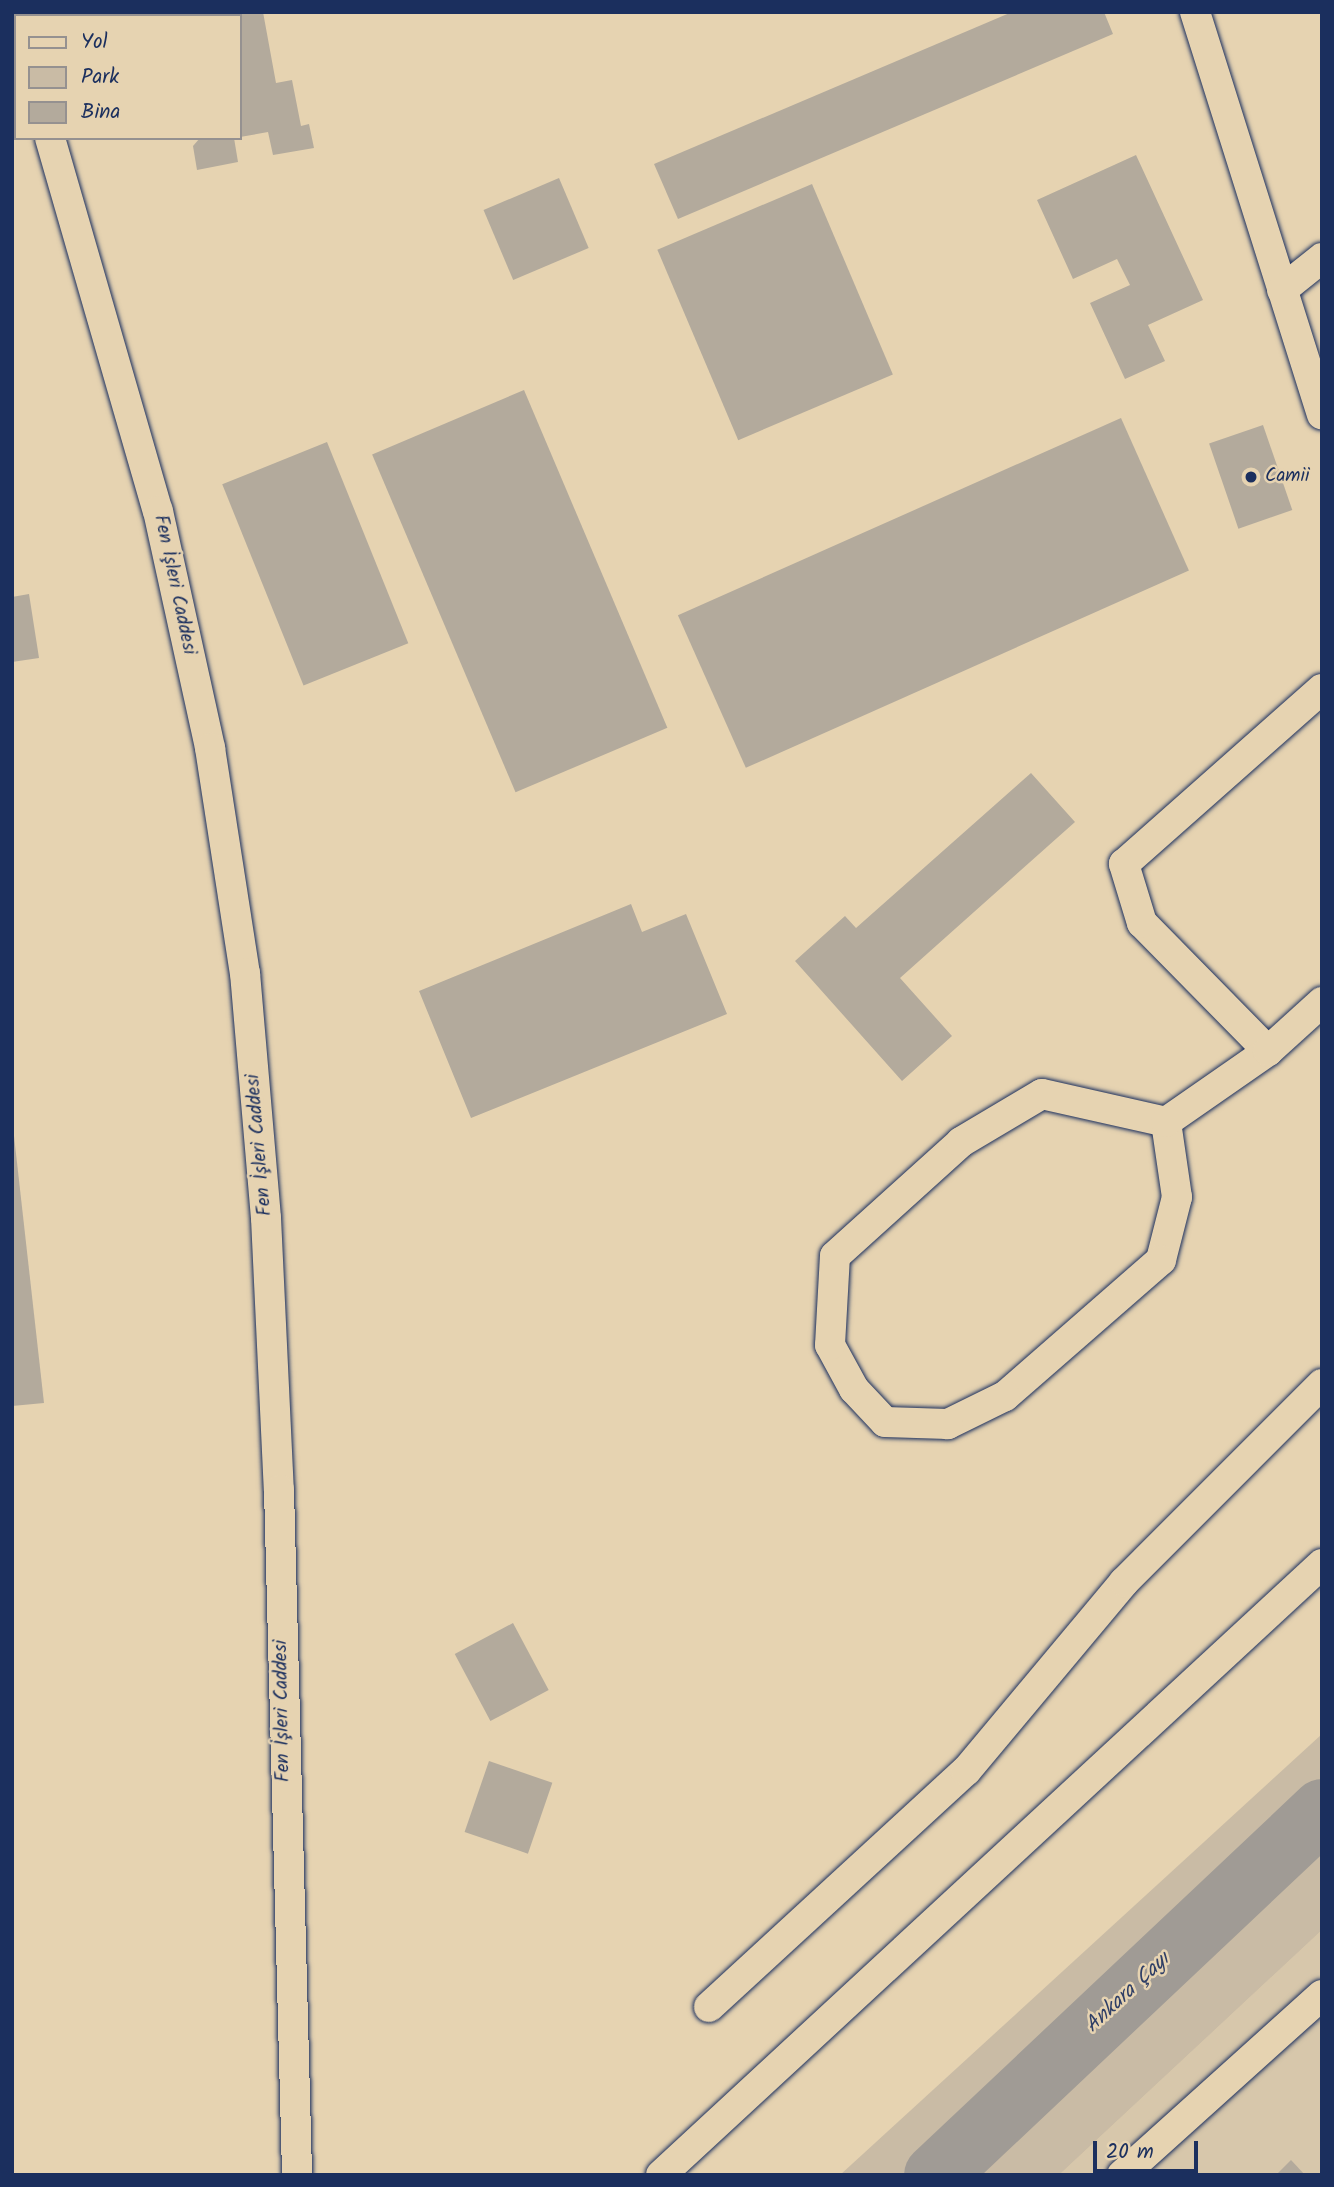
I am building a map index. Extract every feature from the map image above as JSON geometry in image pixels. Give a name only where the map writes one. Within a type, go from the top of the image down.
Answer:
[{"type":"street","points":[[1195,12],[1322,414]]},
{"type":"street","name":"Fen İşleri Caddesi","points":[[51,140],[158,511],[210,748],[245,973],[266,1217],[279,1490],[297,2175]]},
{"type":"street","points":[[1282,290],[1322,258]]},
{"type":"street","points":[[1268,1051],[1142,923],[1124,864],[1322,689]]},
{"type":"street","points":[[1166,1122],[1177,1197],[1161,1260],[1005,1396],[948,1424],[885,1422],[854,1389],[830,1345],[835,1256],[961,1142],[1042,1094],[1166,1122],[1268,1051],[1322,1002]]},
{"type":"street","points":[[709,2007],[966,1771],[1124,1582],[1322,1384]]},
{"type":"street","points":[[661,2175],[1322,1564]]},
{"type":"street","points":[[1122,2175],[1322,1995]]},
{"type":"shaded area","points":[[1322,1930],[1322,2175],[1059,2175]]},
{"type":"green space","points":[[1322,1734],[1322,1930],[1059,2175],[840,2175]]},
{"type":"building","points":[[263,12],[276,83],[292,80],[301,126],[309,124],[314,148],[273,155],[268,132],[242,137],[242,14],[226,14]]},
{"type":"building","points":[[1012,12],[1104,12],[1113,34],[678,219],[654,164]]},
{"type":"building","points":[[198,140],[234,140],[238,162],[197,170],[193,146]]},
{"type":"building","points":[[1136,155],[1203,300],[1148,325],[1165,361],[1125,379],[1090,303],[1130,285],[1117,259],[1073,279],[1037,200]]},
{"type":"building","points":[[559,178],[589,248],[513,280],[484,210]]},
{"type":"building","points":[[812,184],[893,375],[738,440],[657,250]]},
{"type":"building","points":[[524,390],[667,728],[516,792],[372,454]]},
{"type":"building","points":[[1121,418],[1189,571],[746,768],[678,615]]},
{"type":"building","name":"Camii","points":[[1263,425],[1292,510],[1238,529],[1209,444]]},
{"type":"building","points":[[327,442],[408,643],[304,686],[222,484]]},
{"type":"building","points":[[29,594],[39,658],[12,662],[12,597]]},
{"type":"building","points":[[1031,773],[1075,822],[900,978],[952,1036],[902,1081],[795,961],[845,916],[856,928]]},
{"type":"building","points":[[631,904],[642,932],[686,914],[727,1014],[471,1118],[419,991]]},
{"type":"building","points":[[12,1118],[44,1403],[12,1406]]},
{"type":"building","points":[[513,1623],[549,1690],[490,1721],[455,1654]]},
{"type":"building","points":[[489,1761],[552,1783],[528,1854],[465,1832]]},
{"type":"building","points":[[1291,2160],[1305,2175],[1276,2175]]},
{"type":"waterway","name":"Ankara Çayı","points":[[935,2175],[1322,1810]]},
{"type":"place","name":"Camii","points":[[1251,477]]}]
